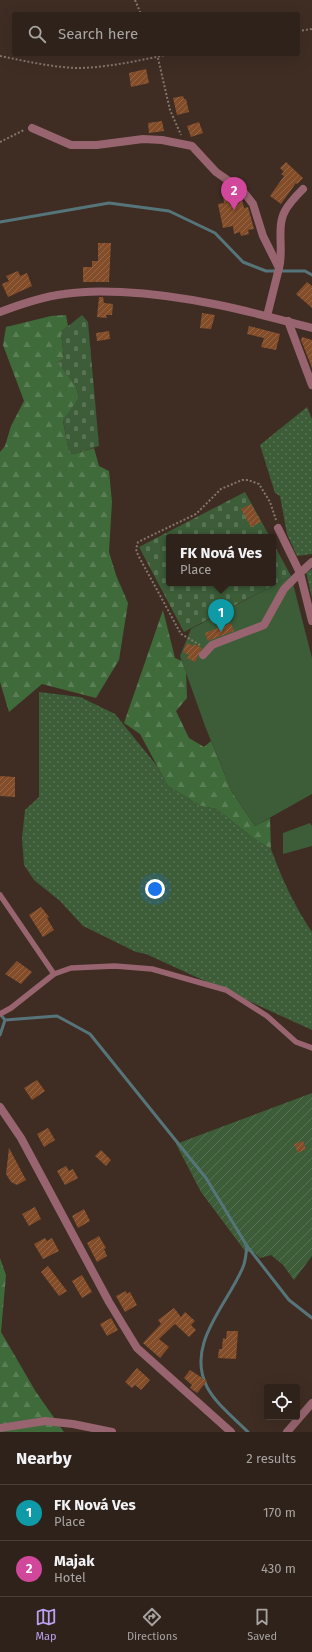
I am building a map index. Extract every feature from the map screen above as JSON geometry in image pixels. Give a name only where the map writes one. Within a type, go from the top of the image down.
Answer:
[{"type":"street","points":[[32,128],[71,144],[97,145],[143,139],[162,140],[192,146],[216,172],[242,190],[249,198],[253,204],[263,236],[279,268]]},
{"type":"street","points":[[267,316],[282,257],[281,233],[284,212],[303,189]]},
{"type":"street","points":[[0,312],[31,300],[65,293],[103,291],[147,294],[215,304],[312,328]]},
{"type":"street","points":[[288,321],[312,385]]},
{"type":"street","points":[[278,528],[300,573],[312,621]]},
{"type":"street","points":[[206,652],[212,645],[264,625],[284,589],[312,562]]},
{"type":"street","points":[[0,1107],[21,1138],[109,1302],[137,1348],[231,1432]]},
{"type":"street","points":[[286,1432],[312,1403]]},
{"type":"street","points":[[0,1428],[46,1422],[73,1424],[112,1432]]},
{"type":"lane","points":[[0,895],[54,974]]},
{"type":"lane","points":[[0,1014],[11,1008],[54,974],[71,968],[115,966],[152,969],[226,990],[266,1016],[296,1042],[312,1048]]},
{"type":"path","points":[[135,0],[140,12]]},
{"type":"path","points":[[300,30],[312,29]]},
{"type":"path","points":[[0,56],[74,68],[119,64],[154,56]]},
{"type":"path","points":[[158,56],[170,110],[181,134],[192,146]]},
{"type":"path","points":[[0,142],[32,128]]},
{"type":"path","points":[[206,652],[181,634],[136,549],[138,542],[196,514],[221,489],[236,481],[248,480],[259,484],[270,502],[278,528]]},
{"type":"green space","points":[[66,315],[68,326],[61,332],[64,359],[58,362],[76,386],[79,398],[63,421],[69,452],[73,454],[94,448],[99,466],[109,471],[112,502],[109,552],[116,575],[128,603],[119,660],[96,698],[42,684],[9,712],[0,682],[0,452],[5,446],[11,426],[24,401],[3,345],[6,327],[51,316]]},
{"type":"green space","points":[[82,315],[88,322],[99,446],[73,454],[69,453],[63,420],[79,398],[76,386],[57,362],[64,359],[61,332]]},
{"type":"green space","points":[[307,407],[312,419],[312,554],[297,556],[287,534],[280,496],[275,493],[260,445]]},
{"type":"green space","points":[[245,492],[268,534],[166,534],[166,586],[272,586],[184,632],[139,547]]},
{"type":"green space","points":[[276,548],[291,576],[276,584]]},
{"type":"green space","points":[[312,569],[312,598],[306,572]]},
{"type":"green space","points":[[291,576],[312,658],[312,794],[255,826],[232,792],[205,726],[180,656],[191,629],[272,586],[276,586],[276,584]]},
{"type":"green space","points":[[163,610],[175,658],[182,661],[186,672],[187,698],[176,711],[189,738],[204,747],[211,741],[232,792],[255,826],[270,818],[271,849],[253,838],[217,809],[201,806],[168,786],[140,734],[124,723]]},
{"type":"green space","points":[[39,692],[80,697],[115,714],[157,766],[168,786],[201,806],[217,809],[253,838],[271,849],[289,892],[312,932],[312,1030],[146,954],[136,952],[83,926],[60,901],[34,880],[24,865],[22,838],[25,810],[39,797]]},
{"type":"green space","points":[[310,823],[312,826],[312,846],[283,854],[283,833]]},
{"type":"green space","points":[[312,1093],[312,1256],[294,1280],[283,1265],[271,1255],[260,1258],[255,1253],[245,1251],[201,1192],[176,1144]]},
{"type":"green space","points":[[0,1258],[6,1275],[1,1332],[36,1392],[64,1432],[0,1432]]},
{"type":"building","points":[[146,69],[149,83],[131,87],[129,73]]},
{"type":"building","points":[[183,96],[184,99],[186,99],[189,112],[177,115],[173,98]]},
{"type":"building","points":[[162,121],[164,131],[149,133],[148,123]]},
{"type":"building","points":[[199,122],[203,133],[191,137],[187,126]]},
{"type":"building","points":[[286,162],[303,178],[297,184],[296,183],[281,204],[270,196],[284,176],[281,174],[284,172],[280,168]]},
{"type":"building","points":[[234,193],[235,200],[242,199],[244,208],[248,207],[254,229],[248,230],[249,234],[241,236],[240,232],[234,234],[233,226],[223,228],[218,204],[224,203],[223,196]]},
{"type":"building","points":[[98,243],[111,243],[109,282],[83,282],[83,267],[92,267],[92,261],[98,261]]},
{"type":"building","points":[[18,271],[20,276],[27,273],[32,286],[8,297],[2,284],[9,281],[6,276]]},
{"type":"building","points":[[307,282],[312,286],[312,308],[296,294]]},
{"type":"building","points":[[99,297],[103,297],[104,303],[113,304],[112,315],[106,315],[107,318],[97,317]]},
{"type":"building","points":[[202,313],[215,315],[211,329],[200,328]]},
{"type":"building","points":[[249,326],[280,334],[276,350],[261,347],[264,338],[247,334]]},
{"type":"building","points":[[109,331],[110,339],[97,341],[96,333]]},
{"type":"building","points":[[302,337],[312,340],[312,368],[301,340]]},
{"type":"building","points":[[251,504],[261,522],[251,527],[241,509]]},
{"type":"building","points":[[231,623],[234,631],[208,641],[205,633]]},
{"type":"building","points":[[187,643],[193,646],[194,644],[202,648],[195,662],[187,658],[189,655],[183,652]]},
{"type":"building","points":[[0,776],[15,777],[15,797],[0,796]]},
{"type":"building","points":[[41,907],[49,917],[47,918],[54,930],[43,937],[29,915]]},
{"type":"building","points":[[17,961],[32,972],[21,984],[5,974]]},
{"type":"building","points":[[37,1080],[45,1091],[32,1100],[24,1088]]},
{"type":"building","points":[[48,1128],[55,1140],[44,1147],[37,1134]]},
{"type":"building","points":[[303,1141],[306,1149],[298,1153],[294,1144]]},
{"type":"building","points":[[9,1148],[26,1180],[17,1185],[11,1182],[6,1174]]},
{"type":"building","points":[[101,1150],[111,1160],[106,1166],[95,1156]]},
{"type":"building","points":[[66,1166],[69,1171],[73,1169],[78,1178],[65,1185],[57,1171]]},
{"type":"building","points":[[35,1207],[41,1219],[29,1226],[22,1214]]},
{"type":"building","points":[[84,1209],[90,1221],[78,1228],[72,1216]]},
{"type":"building","points":[[99,1236],[106,1248],[104,1249],[107,1256],[97,1262],[87,1243]]},
{"type":"building","points":[[45,1238],[47,1241],[52,1238],[59,1251],[43,1259],[34,1244]]},
{"type":"building","points":[[48,1266],[67,1291],[59,1296],[41,1272]]},
{"type":"building","points":[[82,1275],[92,1292],[82,1298],[72,1281]]},
{"type":"building","points":[[126,1291],[127,1294],[130,1292],[137,1305],[125,1312],[116,1296]]},
{"type":"building","points":[[174,1308],[181,1317],[185,1312],[195,1321],[191,1325],[196,1330],[189,1337],[175,1324],[159,1339],[169,1347],[160,1358],[143,1343],[161,1324],[158,1320]]},
{"type":"building","points":[[111,1318],[118,1330],[107,1336],[100,1324]]},
{"type":"building","points":[[227,1331],[238,1331],[236,1359],[218,1358],[219,1349],[222,1349],[223,1338],[226,1339]]},
{"type":"building","points":[[137,1368],[150,1380],[141,1390],[135,1385],[132,1388],[125,1382]]},
{"type":"building","points":[[190,1370],[207,1381],[197,1393],[190,1388],[192,1385],[184,1378]]},
{"type":"waterway","points":[[0,222],[109,203],[169,211],[215,233],[243,262],[266,271],[305,271],[312,275]]},
{"type":"waterway","points":[[0,1014],[5,1020],[57,1016],[90,1034],[206,1178],[247,1246],[243,1267],[211,1325],[201,1355],[202,1371],[207,1387],[220,1405],[248,1432]]},
{"type":"waterway","points":[[0,1035],[5,1020]]},
{"type":"waterway","points":[[247,1246],[289,1300],[312,1318]]},
{"type":"place","name":"Majak","points":[[234,210]]},
{"type":"place","name":"FK Nová Ves","points":[[221,632]]}]
